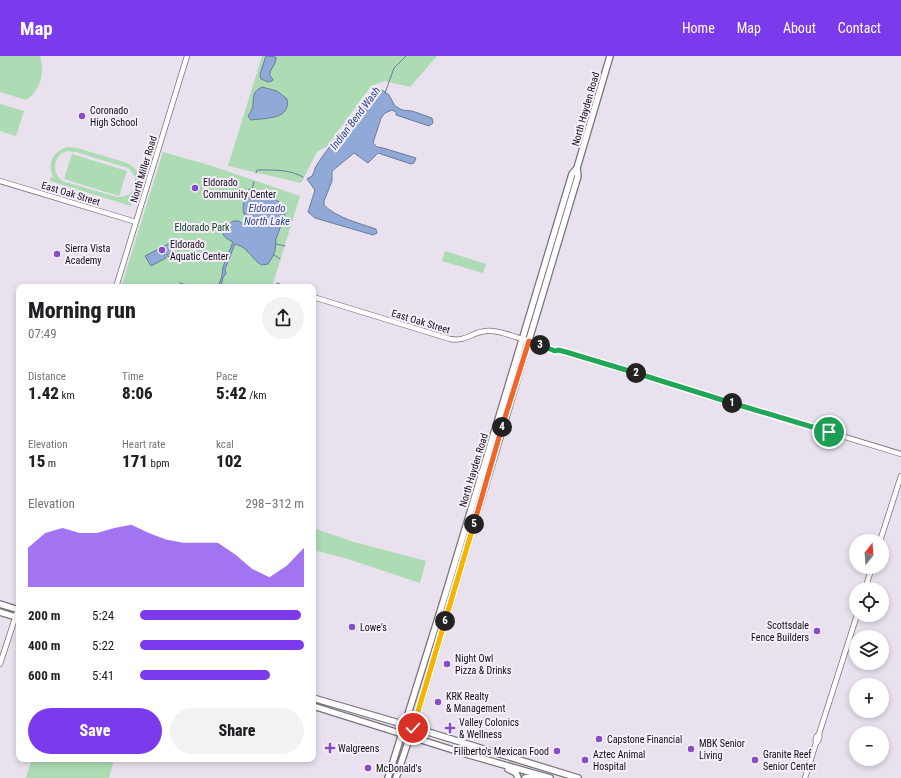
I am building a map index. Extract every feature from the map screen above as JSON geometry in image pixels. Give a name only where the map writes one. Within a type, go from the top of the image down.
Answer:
[{"type":"main road","name":"North Hayden Road","points":[[388,778],[572,174],[577,168],[610,56]]},
{"type":"main road","name":"North Hayden Road","points":[[396,778],[413,728],[504,420],[553,261],[578,176],[577,168]]},
{"type":"main road","points":[[546,259],[553,261]]},
{"type":"main road","points":[[0,604],[16,607]]},
{"type":"main road","points":[[0,612],[16,617]]},
{"type":"main road","points":[[316,699],[578,778]]},
{"type":"main road","points":[[316,707],[550,778]]},
{"type":"main road","points":[[494,762],[498,766],[513,771],[517,774],[518,778]]},
{"type":"main road","points":[[525,778],[539,778]]},
{"type":"street","name":"North Miller Road","points":[[117,284],[187,56]]},
{"type":"street","name":"East Oak Street","points":[[0,181],[136,222]]},
{"type":"street","name":"East Oak Street","points":[[316,298],[450,339],[465,339],[478,332],[487,330],[499,332],[548,347],[551,346],[558,350],[901,454]]},
{"type":"street","points":[[882,534],[901,476]]},
{"type":"street","points":[[0,664],[16,620]]},
{"type":"street","points":[[805,778],[816,743],[818,742],[820,736],[819,734],[855,622]]},
{"type":"green space","points":[[0,56],[40,56],[42,68],[40,81],[35,92],[26,100],[0,92]]},
{"type":"green space","points":[[262,56],[437,56],[410,87],[385,81],[371,86],[327,146],[317,152],[301,183],[228,166]]},
{"type":"green space","points":[[0,104],[24,111],[16,136],[0,131]]},
{"type":"green space","points":[[68,147],[77,148],[127,163],[134,167],[139,174],[140,186],[134,196],[127,200],[132,202],[131,206],[50,181],[51,177],[54,178],[51,168],[52,159],[58,151]],"holes":[[[67,151],[76,152],[128,168],[135,177],[132,191],[128,194],[117,197],[62,181],[56,173],[56,160],[62,153]]]},
{"type":"green space","name":"Eldorado Park","points":[[163,152],[212,166],[300,196],[273,284],[122,284]]},
{"type":"green space","points":[[72,154],[127,171],[119,196],[64,179]]},
{"type":"green space","points":[[445,251],[486,264],[483,273],[442,261]]},
{"type":"green space","points":[[316,529],[354,542],[426,561],[420,583],[348,559],[316,551]]},
{"type":"green space","points":[[31,762],[113,762],[109,778],[26,778]]},
{"type":"water","points":[[266,56],[276,57],[270,73],[270,76],[273,79],[272,81],[268,82],[261,79],[260,75]]},
{"type":"water","points":[[262,87],[277,91],[287,99],[287,106],[285,111],[276,117],[251,120],[248,116],[252,108],[254,94]]},
{"type":"water","points":[[376,90],[382,90],[389,95],[395,106],[402,110],[412,111],[432,118],[433,123],[429,126],[396,115],[396,112],[392,110],[385,113],[381,118],[373,143],[377,147],[416,158],[414,163],[411,164],[378,153],[368,163],[354,153],[332,171],[332,181],[324,201],[324,205],[341,217],[376,229],[377,233],[373,235],[315,218],[308,212],[315,190],[307,179],[312,176],[322,157],[361,105]]},
{"type":"water","name":"Eldorado North Lake","points":[[249,189],[272,197],[285,208],[285,214],[276,239],[275,251],[268,264],[262,265],[256,261],[245,248],[235,244],[225,269],[226,274],[223,277],[222,284],[219,284],[223,267],[233,242],[223,235],[223,232],[233,221],[239,221],[244,225],[247,224],[249,217],[244,214],[243,211],[244,202]]},
{"type":"water","points":[[168,244],[174,250],[175,254],[168,257],[163,248],[162,249],[166,258],[151,266],[145,256]]},
{"type":"waterway","name":"Indian Bend Wash","points":[[385,93],[394,68],[406,56]]},
{"type":"waterway","name":"Indian Bend Wash","points":[[256,173],[257,170],[281,170],[298,174],[303,177]]},
{"type":"waterway","name":"Indian Bend Wash","points":[[252,189],[254,182]]},
{"type":"waterway","points":[[284,219],[292,220]]},
{"type":"waterway","points":[[276,244],[285,246]]},
{"type":"waterway","points":[[274,255],[280,259]]},
{"type":"place","name":"Coronado High School","points":[[82,116]]},
{"type":"place","name":"Eldorado Community Center","points":[[195,188]]},
{"type":"place","name":"Eldorado Aquatic Center","points":[[162,250]]},
{"type":"place","name":"Sierra Vista Academy","points":[[57,254]]},
{"type":"place","name":"Lowe's","points":[[352,627]]},
{"type":"place","name":"Scottsdale Fence Builders","points":[[817,631]]},
{"type":"place","name":"Night Owl Pizza & Drinks","points":[[447,664]]},
{"type":"place","name":"KRK Realty & Management","points":[[438,702]]},
{"type":"place","name":"Valley Colonics & Wellness","points":[[450,728]]},
{"type":"place","name":"Capstone Financial","points":[[599,739]]},
{"type":"place","name":"Walgreens","points":[[330,748]]},
{"type":"place","name":"MBK Senior Living","points":[[691,749]]},
{"type":"place","name":"Filiberto's Mexican Food","points":[[557,751]]},
{"type":"place","name":"Aztec Animal Hospital","points":[[585,760]]},
{"type":"place","name":"Granite Reef Senior Center","points":[[755,760]]},
{"type":"place","name":"McDonald's","points":[[368,768]]},
{"type":"route","points":[[413,728],[504,420],[529,341],[548,347],[555,351],[558,350],[829,432]]}]
